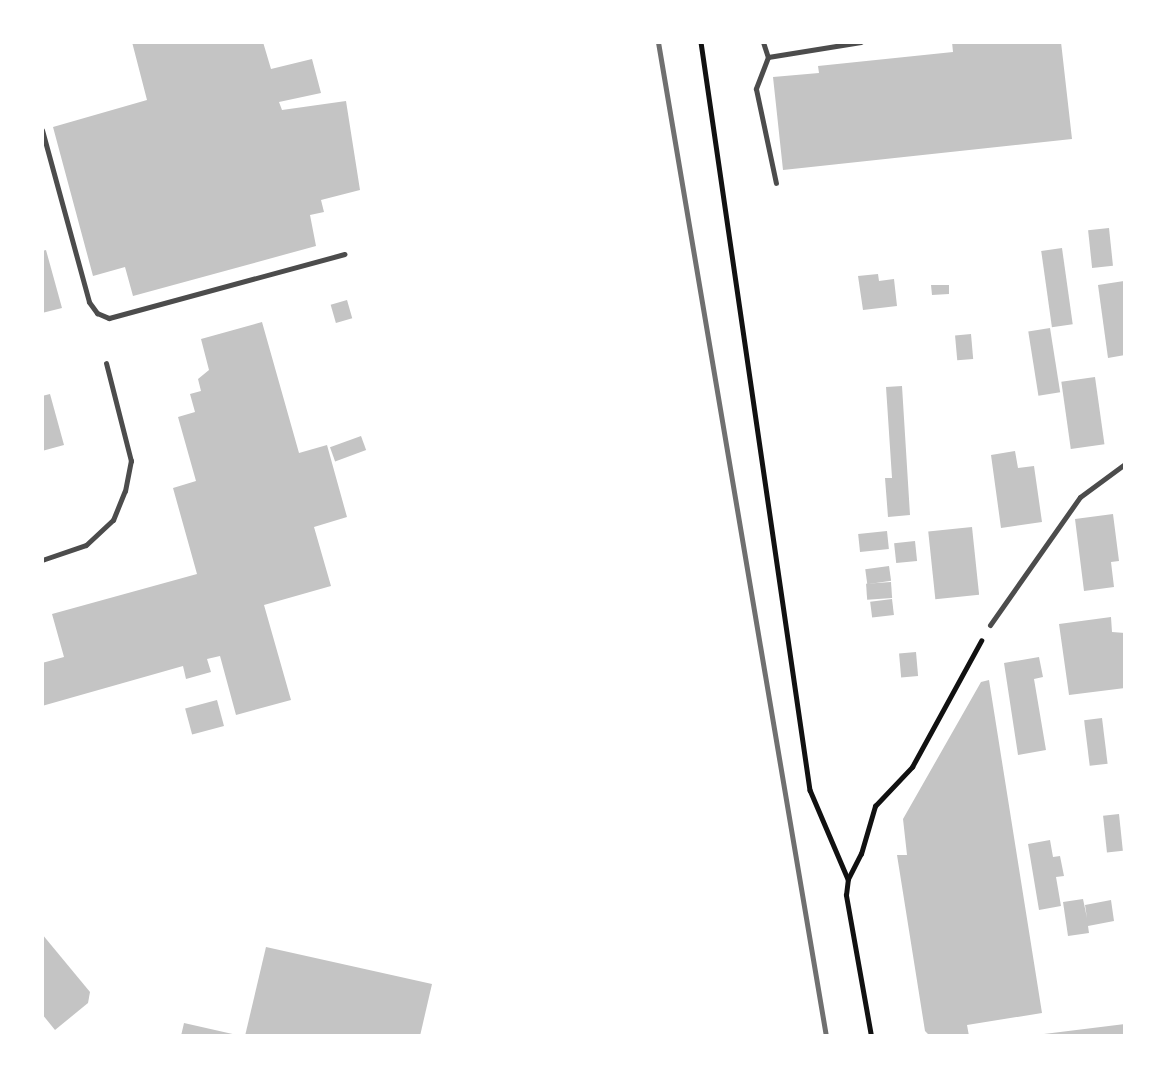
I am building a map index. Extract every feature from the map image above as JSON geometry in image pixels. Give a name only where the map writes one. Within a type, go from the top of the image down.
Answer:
[{"type":"lane","points":[[763,42],[768,57],[756,89],[776,183]]},
{"type":"lane","points":[[768,57],[860,42]]},
{"type":"lane","points":[[42,130],[89,302],[97,313],[108,318],[344,254]]},
{"type":"lane","points":[[42,560],[86,545],[113,520],[125,491],[131,461],[106,363]]},
{"type":"lane","points":[[990,625],[1007,594],[1080,497],[1125,464]]},
{"type":"path","points":[[701,42],[810,790],[848,879]]},
{"type":"path","points":[[871,1036],[846,895],[848,879],[861,855],[878,800],[912,767],[990,625]]},
{"type":"building","points":[[132,42],[263,42],[271,69],[312,59],[321,93],[279,102],[282,110],[346,101],[360,190],[321,200],[324,212],[310,215],[316,246],[133,296],[125,267],[93,276],[53,127],[147,100]]},
{"type":"building","points":[[952,42],[1061,42],[1072,139],[783,170],[773,77],[819,73],[818,66],[953,52]]},
{"type":"building","points":[[1109,228],[1113,266],[1092,268],[1088,230]]},
{"type":"building","points":[[1062,248],[1073,324],[1052,327],[1041,251]]},
{"type":"building","points":[[46,250],[62,308],[42,313],[42,251]]},
{"type":"building","points":[[878,274],[879,281],[894,279],[897,306],[863,310],[858,276]]},
{"type":"building","points":[[1124,281],[1125,355],[1108,358],[1098,285]]},
{"type":"building","points":[[931,285],[949,285],[949,294],[932,295]]},
{"type":"building","points":[[347,300],[352,318],[336,323],[331,305]]},
{"type":"building","points":[[262,322],[299,453],[327,445],[347,517],[314,527],[331,586],[264,605],[291,700],[236,715],[220,656],[207,659],[211,672],[186,679],[183,666],[42,706],[42,663],[64,657],[52,614],[197,574],[173,488],[196,481],[178,417],[195,412],[190,394],[201,391],[198,379],[209,370],[201,339]]},
{"type":"building","points":[[1050,328],[1060,392],[1038,396],[1028,331]]},
{"type":"building","points":[[971,334],[973,359],[957,360],[955,335]]},
{"type":"building","points":[[1095,377],[1104,444],[1071,449],[1061,382]]},
{"type":"building","points":[[902,386],[910,515],[888,517],[885,478],[892,478],[886,387]]},
{"type":"building","points":[[50,394],[64,445],[42,451],[42,396]]},
{"type":"building","points":[[361,436],[366,450],[335,461],[330,447]]},
{"type":"building","points":[[1015,451],[1018,468],[1034,466],[1042,522],[1001,528],[991,455]]},
{"type":"building","points":[[1113,514],[1119,561],[1111,562],[1114,587],[1084,591],[1075,519]]},
{"type":"building","points":[[972,527],[979,595],[935,599],[928,532]]},
{"type":"building","points":[[887,531],[889,549],[860,552],[858,534]]},
{"type":"building","points":[[915,541],[917,561],[896,563],[894,543]]},
{"type":"building","points":[[889,566],[891,581],[867,584],[865,569]]},
{"type":"building","points":[[891,582],[892,598],[867,600],[866,584]]},
{"type":"building","points":[[892,599],[894,615],[872,618],[870,602]]},
{"type":"building","points":[[1111,617],[1112,632],[1125,633],[1125,688],[1069,695],[1059,624]]},
{"type":"building","points":[[916,652],[918,676],[901,677],[899,653]]},
{"type":"building","points":[[1039,657],[1043,677],[1034,679],[1046,750],[1018,755],[1004,663]]},
{"type":"building","points":[[989,680],[1042,1013],[967,1025],[969,1036],[930,1036],[925,1031],[897,855],[907,855],[903,819],[981,682]]},
{"type":"building","points":[[217,700],[224,726],[192,735],[185,709]]},
{"type":"building","points":[[1102,718],[1108,764],[1090,766],[1084,720]]},
{"type":"building","points":[[1119,814],[1123,851],[1107,852],[1103,816]]},
{"type":"building","points":[[1050,840],[1053,857],[1060,856],[1064,876],[1056,877],[1061,906],[1039,910],[1028,844]]},
{"type":"building","points":[[1083,899],[1087,918],[1085,905],[1111,900],[1114,921],[1088,926],[1089,933],[1068,936],[1063,902]]},
{"type":"building","points":[[42,934],[90,992],[88,1003],[55,1030],[42,1014]]},
{"type":"building","points":[[266,947],[432,984],[420,1036],[245,1036]]},
{"type":"building","points":[[184,1023],[237,1035],[237,1036],[181,1036]]},
{"type":"building","points":[[1125,1024],[1125,1036],[1044,1036],[1044,1034]]},
{"type":"railway","points":[[658,42],[826,1036]]}]
